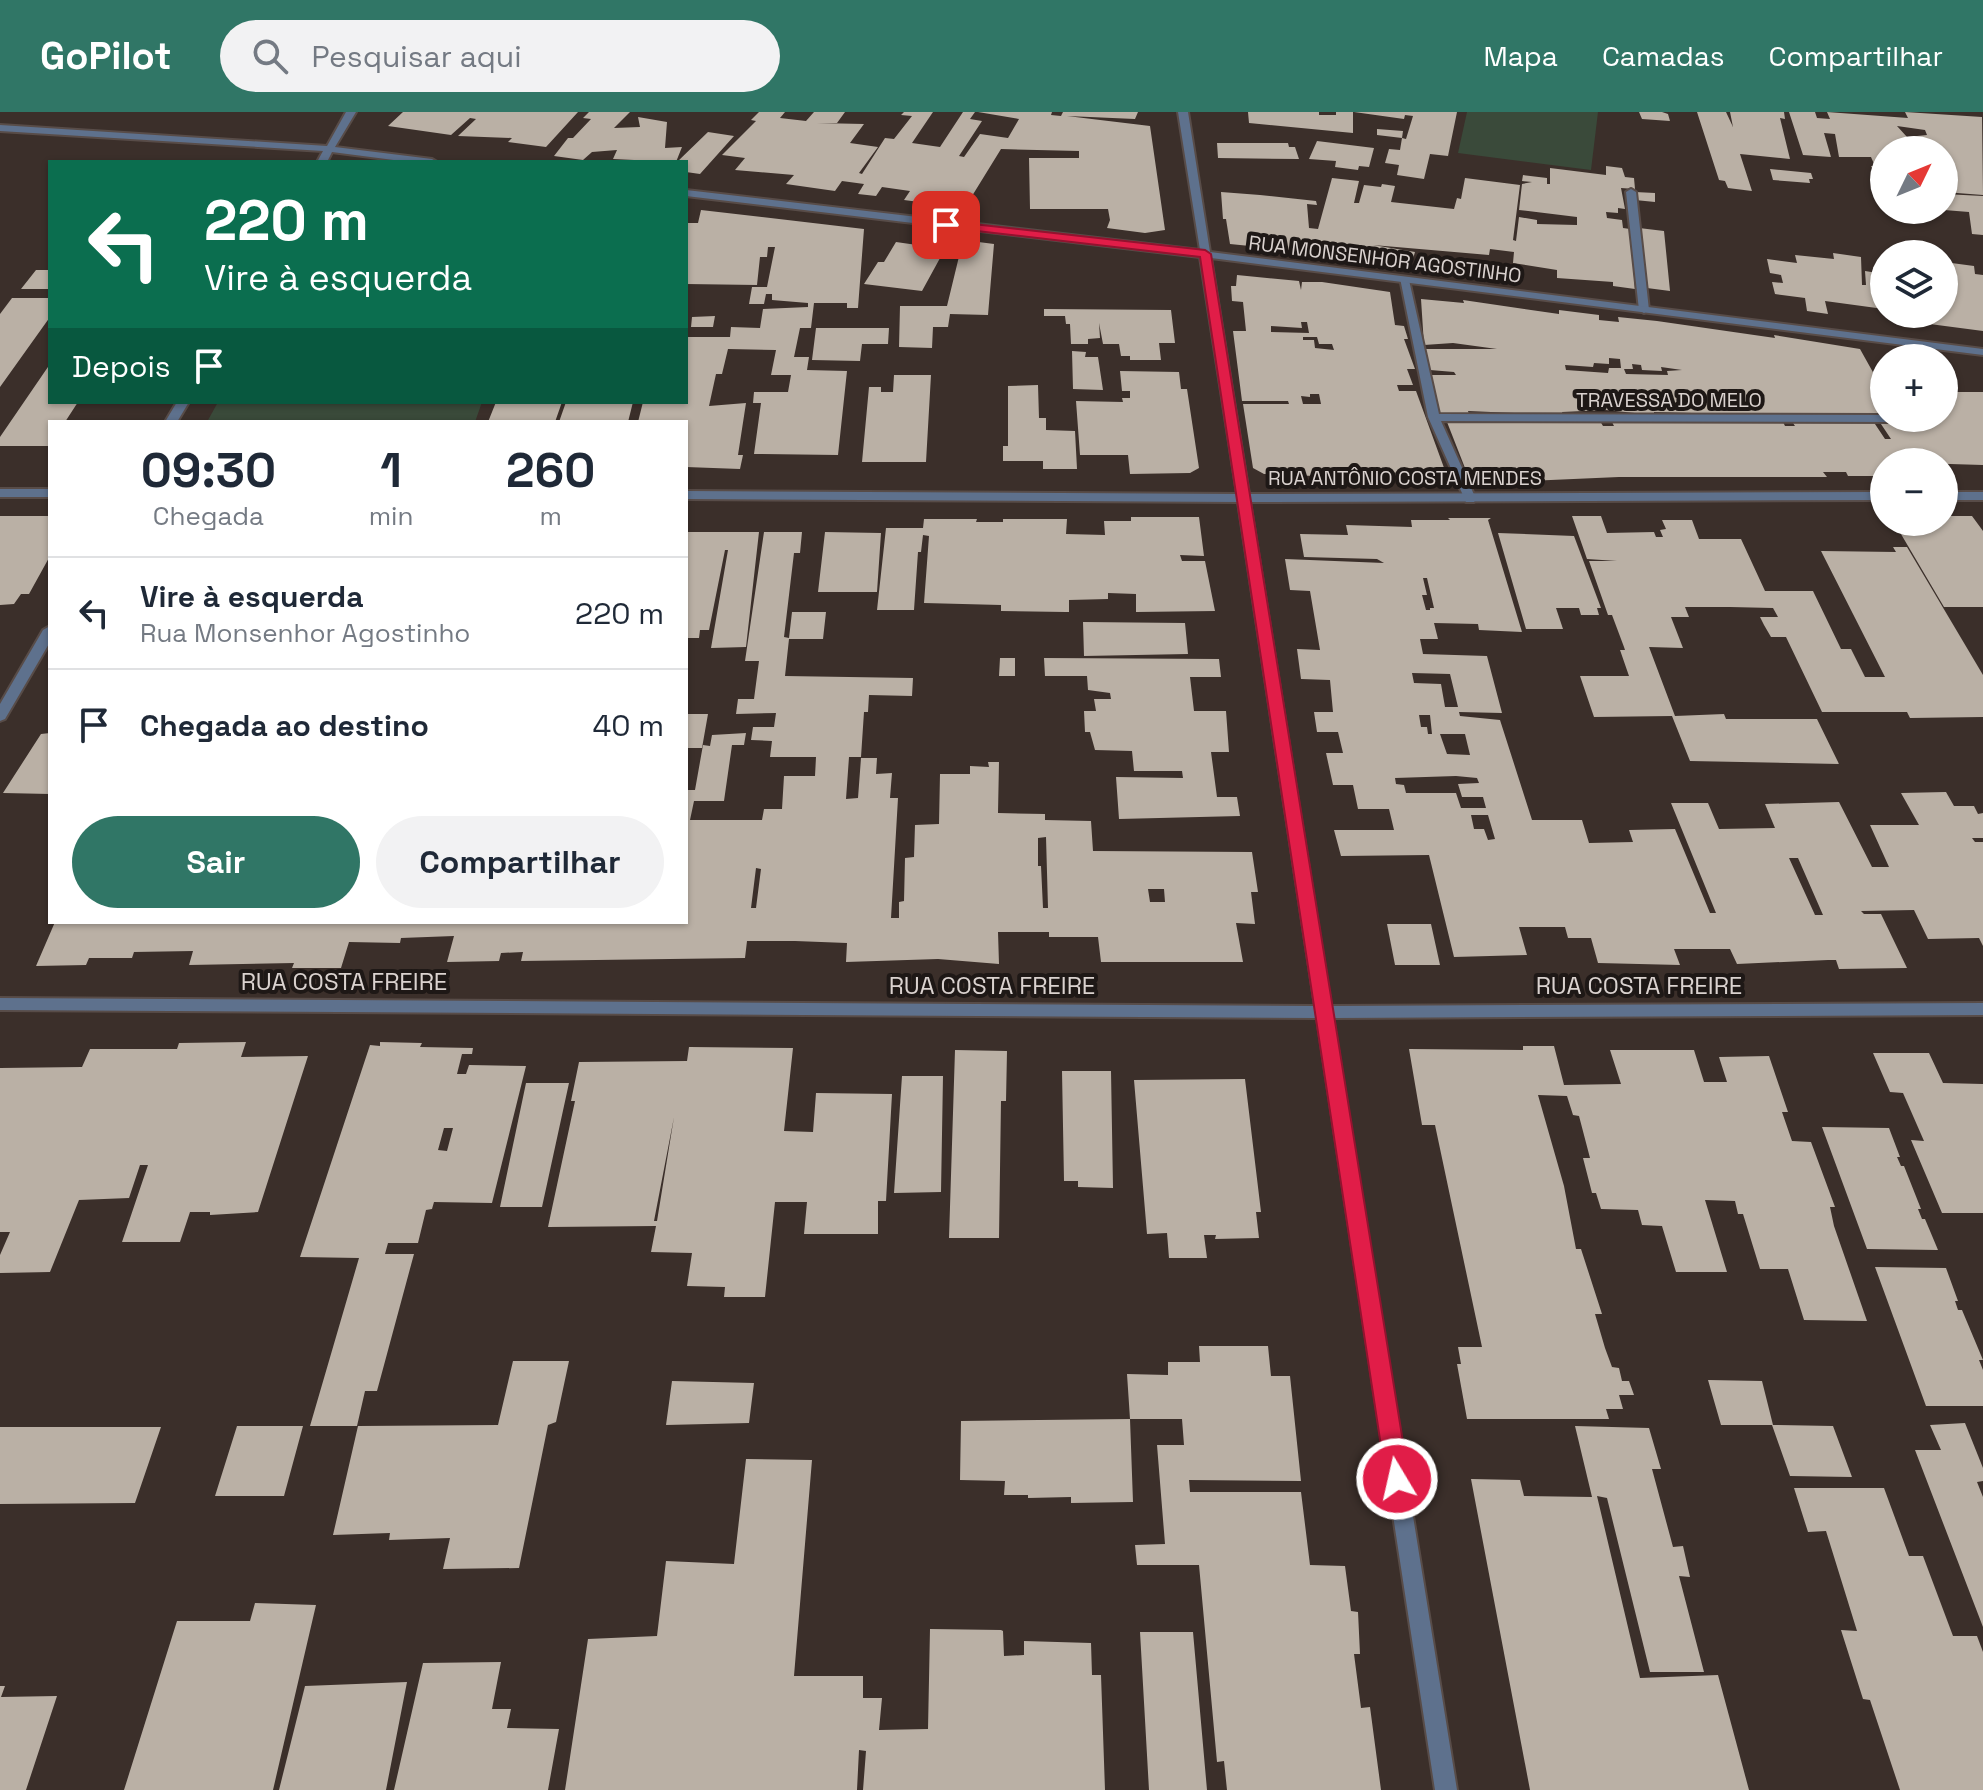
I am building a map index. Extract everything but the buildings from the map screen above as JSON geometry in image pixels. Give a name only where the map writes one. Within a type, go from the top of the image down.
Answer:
[{"type":"street","points":[[323,160],[351,112]]},
{"type":"street","points":[[1183,112],[1446,1790]]},
{"type":"street","points":[[0,128],[329,149],[416,160]]},
{"type":"street","points":[[1631,192],[1644,310]]},
{"type":"street","name":"RUA MONSENHOR AGOSTINHO","points":[[688,193],[1205,254],[1983,352]]},
{"type":"street","points":[[1404,280],[1434,417],[1470,499]]},
{"type":"street","name":"TRAVESSA DO MELO","points":[[1434,417],[1870,419]]},
{"type":"street","points":[[0,493],[48,493]]},
{"type":"street","name":"RUA ANTÔNIO COSTA MENDES","points":[[688,495],[1470,499],[1870,496]]},
{"type":"street","points":[[1958,496],[1983,496]]},
{"type":"street","points":[[0,716],[48,633]]},
{"type":"street","name":"RUA COSTA FREIRE","points":[[0,1004],[1324,1012],[1983,1009]]},
{"type":"green space","points":[[1467,112],[1598,112],[1591,170],[1458,153]]},
{"type":"green space","points":[[217,404],[481,404],[476,420],[208,420]]},
{"type":"route","points":[[946,225],[1205,254],[1397,1479]]}]
